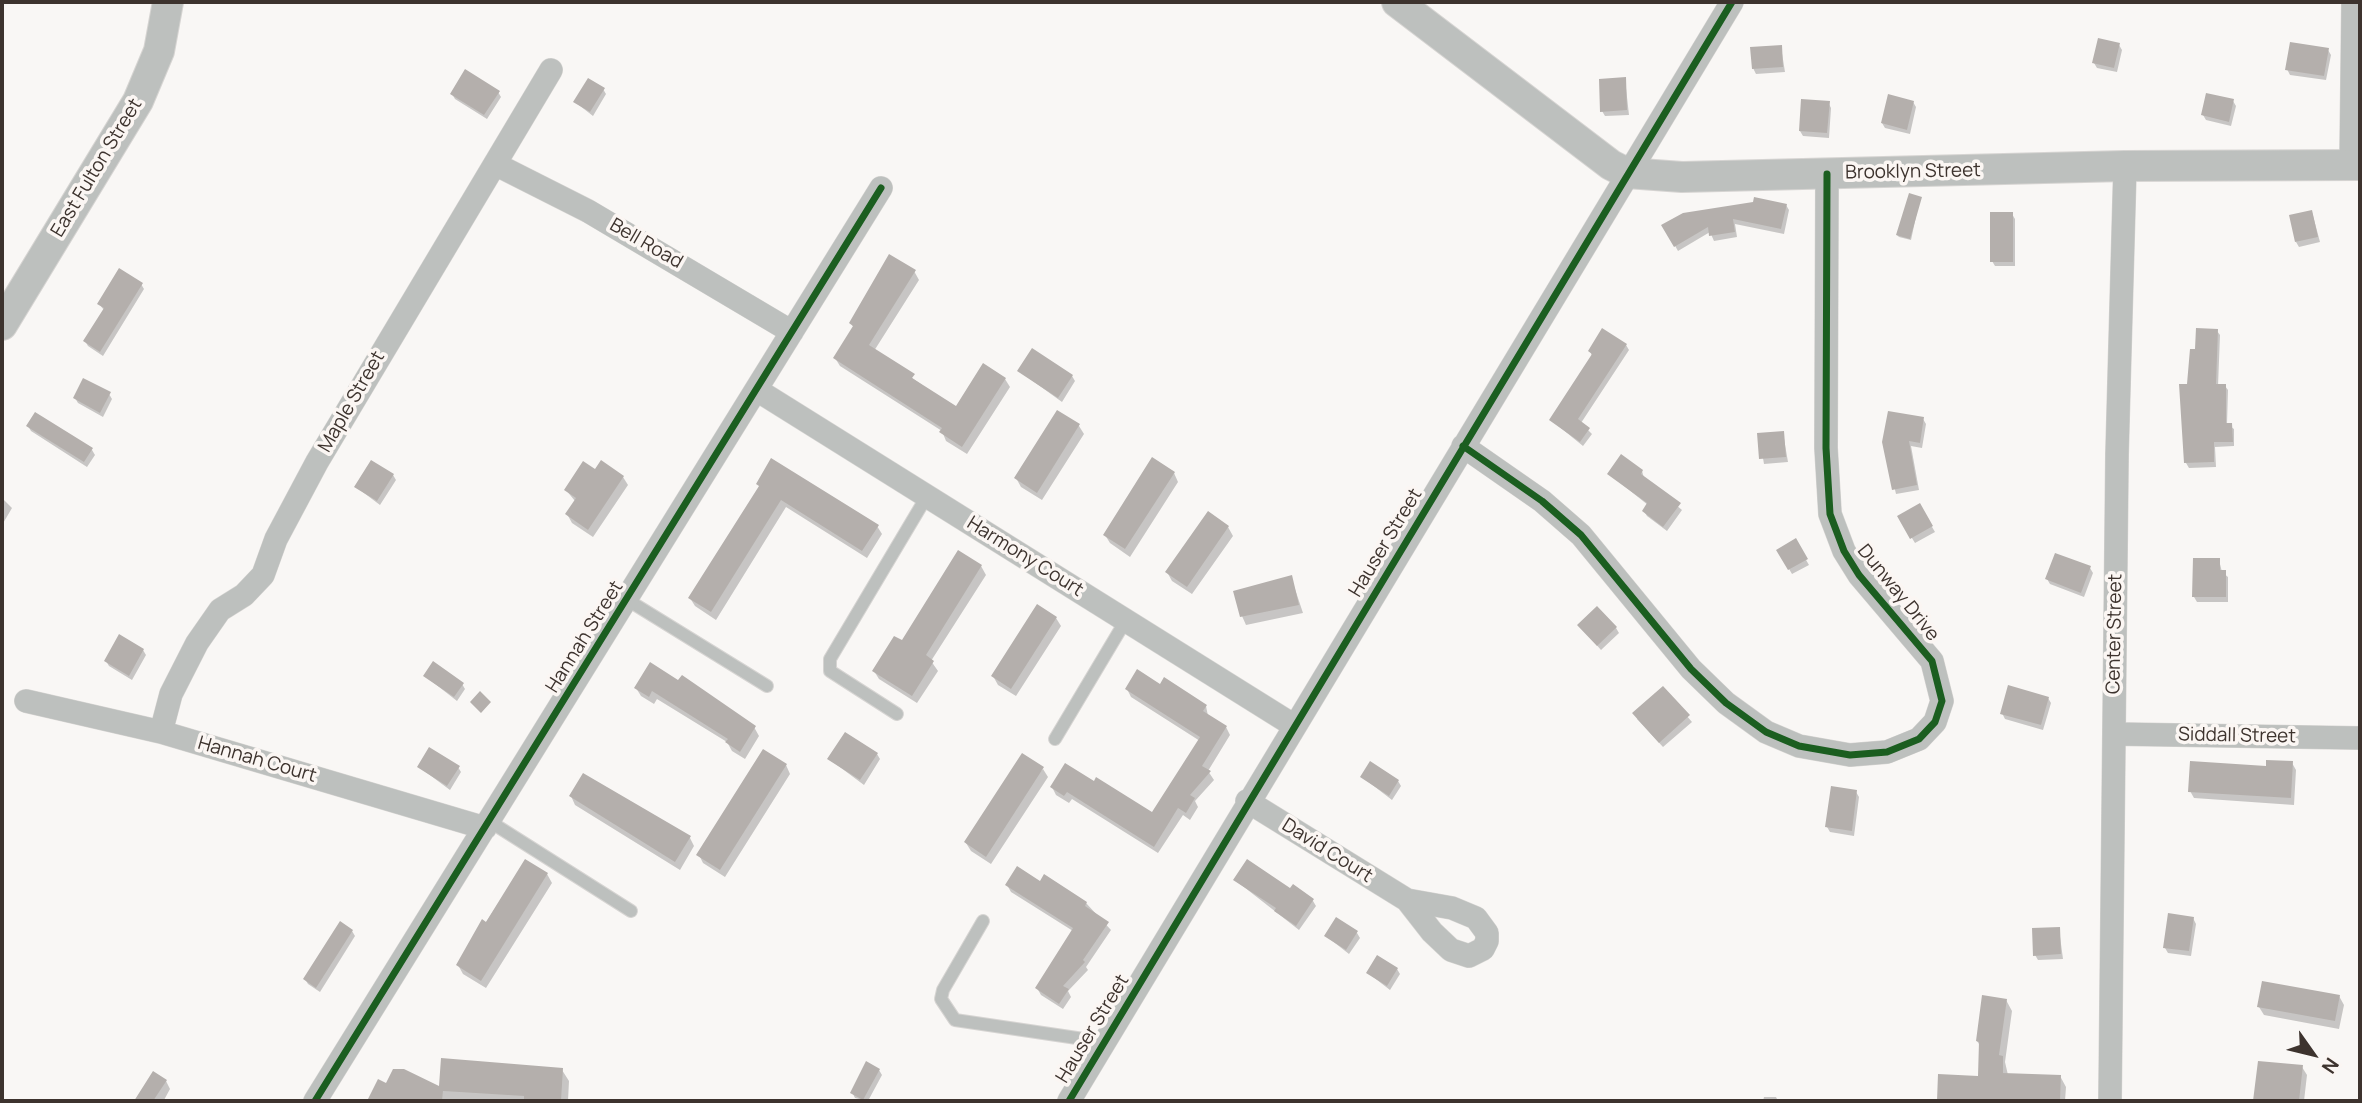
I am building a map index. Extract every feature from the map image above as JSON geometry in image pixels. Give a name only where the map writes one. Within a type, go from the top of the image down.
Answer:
[{"type":"street","name":"East Fulton Street","points":[[2,325],[138,101],[159,51],[168,2]]},
{"type":"street","name":"Brooklyn Street","points":[[1397,2],[1611,165],[1627,173],[1682,177],[2125,166],[2356,165]]},
{"type":"street","name":"Hauser Street","points":[[1069,1101],[1247,801],[1732,2]]},
{"type":"street","points":[[2353,2],[2356,165]]},
{"type":"street","name":"Maple Street","points":[[162,732],[171,694],[197,643],[220,610],[244,595],[263,575],[276,539],[317,463],[551,70]]},
{"type":"street","name":"Bell Road","points":[[495,163],[588,211],[792,332]]},
{"type":"street","name":"Center Street","points":[[2110,1101],[2117,455],[2125,166]]},
{"type":"street","name":"Dunway Drive","points":[[1463,446],[1573,527],[1628,588],[1691,668],[1726,703],[1766,732],[1799,746],[1850,755],[1887,752],[1919,739],[1935,722],[1942,701],[1932,662],[1859,575],[1844,551],[1830,514],[1826,448],[1827,174]]},
{"type":"street","name":"Hannah Street","points":[[315,1101],[881,188]]},
{"type":"street","name":"Harmony Court","points":[[757,390],[1293,725]]},
{"type":"street","name":"Hannah Court","points":[[26,701],[162,732],[487,824]]},
{"type":"street","name":"Siddall Street","points":[[2114,734],[2360,738]]},
{"type":"street","name":"David Court","points":[[1247,801],[1407,900]]},
{"type":"lane","points":[[897,714],[830,671],[830,659],[927,496]]},
{"type":"lane","points":[[626,599],[767,686]]},
{"type":"lane","points":[[1055,739],[1126,620]]},
{"type":"lane","points":[[487,824],[631,911]]},
{"type":"lane","points":[[983,921],[943,990],[941,999],[956,1020],[1104,1042]]},
{"type":"building","points":[[2098,38],[2120,43],[2114,68],[2092,63]]},
{"type":"building","points":[[2290,42],[2329,48],[2324,76],[2285,70]]},
{"type":"building","points":[[1782,45],[1783,67],[1752,69],[1750,47]]},
{"type":"building","points":[[465,69],[500,91],[484,115],[450,94]]},
{"type":"building","points":[[1626,77],[1627,110],[1600,112],[1599,79]]},
{"type":"building","points":[[588,78],[605,88],[590,112],[573,102]]},
{"type":"building","points":[[2206,93],[2234,99],[2229,122],[2201,115]]},
{"type":"building","points":[[1888,94],[1914,101],[1907,130],[1881,123]]},
{"type":"building","points":[[1801,99],[1830,101],[1827,133],[1799,131]]},
{"type":"building","points":[[1909,193],[1922,197],[1910,239],[1896,235]]},
{"type":"building","points":[[1754,197],[1787,204],[1781,229],[1733,219],[1735,232],[1709,236],[1708,227],[1674,247],[1661,225],[1683,213],[1753,202]]},
{"type":"building","points":[[2312,210],[2318,237],[2295,242],[2289,215]]},
{"type":"building","points":[[1990,212],[2013,212],[2013,262],[1990,262]]},
{"type":"building","points":[[889,254],[916,270],[869,345],[915,374],[912,378],[956,406],[983,363],[1006,378],[962,447],[939,432],[942,428],[833,358],[853,326],[849,323]]},
{"type":"building","points":[[119,268],[143,283],[100,352],[83,341],[104,308],[97,304]]},
{"type":"building","points":[[1602,328],[1627,344],[1578,419],[1590,428],[1580,442],[1549,420],[1592,354],[1588,351]]},
{"type":"building","points":[[2196,328],[2218,329],[2216,384],[2226,384],[2226,423],[2232,423],[2233,442],[2214,442],[2214,462],[2184,463],[2179,384],[2187,384],[2190,349],[2195,349]]},
{"type":"building","points":[[1032,348],[1073,375],[1058,398],[1017,371]]},
{"type":"building","points":[[83,378],[111,392],[100,413],[73,398]]},
{"type":"building","points":[[1057,410],[1080,424],[1037,493],[1014,478]]},
{"type":"building","points":[[1888,411],[1924,417],[1920,443],[1909,441],[1917,485],[1892,490],[1882,442]]},
{"type":"building","points":[[35,412],[93,448],[84,462],[26,426]]},
{"type":"building","points":[[1784,431],[1786,457],[1759,459],[1757,433]]},
{"type":"building","points":[[1621,454],[1643,470],[1641,474],[1681,503],[1663,527],[1642,511],[1647,503],[1607,474]]},
{"type":"building","points":[[1152,457],[1175,472],[1125,549],[1103,535]]},
{"type":"building","points":[[771,458],[879,525],[862,551],[781,500],[711,612],[688,598],[759,486],[756,484]]},
{"type":"building","points":[[371,460],[394,474],[377,501],[354,487]]},
{"type":"building","points":[[601,460],[624,476],[588,530],[565,514],[576,498],[564,490],[583,461],[595,469]]},
{"type":"building","points":[[1920,503],[1933,526],[1910,539],[1897,516]]},
{"type":"building","points":[[1208,511],[1229,526],[1187,587],[1165,572]]},
{"type":"building","points":[[1796,538],[1808,559],[1788,570],[1776,550]]},
{"type":"building","points":[[958,550],[982,565],[926,655],[934,661],[912,696],[872,671],[894,636],[902,640]]},
{"type":"building","points":[[2055,553],[2091,566],[2081,593],[2045,579]]},
{"type":"building","points":[[2193,558],[2220,558],[2220,570],[2226,570],[2226,597],[2192,597]]},
{"type":"building","points":[[1292,575],[1299,605],[1240,617],[1233,591]]},
{"type":"building","points":[[1037,604],[1057,617],[1011,689],[991,676]]},
{"type":"building","points":[[1597,606],[1617,627],[1597,646],[1577,625]]},
{"type":"building","points":[[119,634],[144,649],[129,676],[104,661]]},
{"type":"building","points":[[433,661],[464,683],[454,697],[423,676]]},
{"type":"building","points":[[650,662],[678,680],[682,675],[756,726],[740,752],[725,742],[728,739],[652,691],[649,697],[634,688]]},
{"type":"building","points":[[1137,669],[1160,684],[1164,677],[1207,705],[1203,711],[1227,726],[1202,766],[1211,771],[1190,795],[1195,798],[1186,813],[1178,808],[1154,847],[1067,792],[1064,796],[1050,787],[1065,763],[1094,781],[1096,777],[1152,812],[1200,737],[1125,689]]},
{"type":"building","points":[[2008,685],[2049,697],[2041,725],[2000,714]]},
{"type":"building","points":[[1663,686],[1690,715],[1659,743],[1632,713]]},
{"type":"building","points":[[480,691],[491,702],[481,713],[470,702]]},
{"type":"building","points":[[845,732],[878,753],[860,780],[827,759]]},
{"type":"building","points":[[429,747],[460,766],[447,786],[417,767]]},
{"type":"building","points":[[763,749],[787,764],[720,870],[696,855]]},
{"type":"building","points":[[1022,753],[1044,767],[986,857],[964,842]]},
{"type":"building","points":[[2266,760],[2293,761],[2291,798],[2188,792],[2190,761],[2266,766]]},
{"type":"building","points":[[1370,761],[1399,780],[1389,796],[1360,777]]},
{"type":"building","points":[[583,773],[691,836],[675,862],[569,796]]},
{"type":"building","points":[[1831,786],[1857,790],[1852,831],[1825,827]]},
{"type":"building","points":[[525,859],[548,873],[481,981],[456,965],[482,919],[486,922]]},
{"type":"building","points":[[1247,859],[1290,888],[1293,884],[1314,899],[1296,926],[1274,911],[1276,908],[1233,880]]},
{"type":"building","points":[[1017,866],[1040,881],[1044,874],[1087,902],[1085,906],[1109,922],[1083,960],[1085,962],[1063,986],[1069,989],[1059,1004],[1035,988],[1073,928],[1005,885]]},
{"type":"building","points":[[2168,913],[2194,917],[2189,951],[2163,948]]},
{"type":"building","points":[[1336,917],[1358,931],[1346,950],[1324,936]]},
{"type":"building","points":[[340,921],[353,930],[316,988],[303,979]]},
{"type":"building","points":[[2060,927],[2061,954],[2033,956],[2032,928]]},
{"type":"building","points":[[1377,955],[1398,968],[1387,986],[1366,973]]},
{"type":"building","points":[[2262,981],[2340,995],[2335,1021],[2257,1007]]},
{"type":"building","points":[[1982,995],[2007,999],[1999,1055],[2003,1056],[2003,1073],[2061,1075],[2060,1101],[1937,1101],[1938,1074],[1978,1076],[1979,1042],[1976,1041]]},
{"type":"building","points":[[441,1058],[563,1068],[561,1101],[524,1101],[524,1096],[443,1091],[442,1101],[367,1101],[378,1079],[386,1083],[393,1069],[404,1069],[439,1086]]},
{"type":"building","points":[[866,1061],[880,1069],[863,1100],[850,1093]]},
{"type":"building","points":[[2258,1061],[2303,1065],[2299,1101],[2253,1101]]},
{"type":"building","points":[[153,1071],[167,1080],[153,1101],[134,1101]]},
{"type":"cycle path","points":[[1069,1101],[1732,2]]},
{"type":"cycle path","points":[[1463,446],[1542,501],[1581,535],[1691,669],[1726,703],[1766,732],[1799,746],[1850,755],[1887,752],[1919,739],[1935,722],[1942,701],[1932,661],[1859,575],[1844,551],[1830,514],[1826,448],[1827,174]]},
{"type":"cycle path","points":[[315,1101],[881,188]]}]
